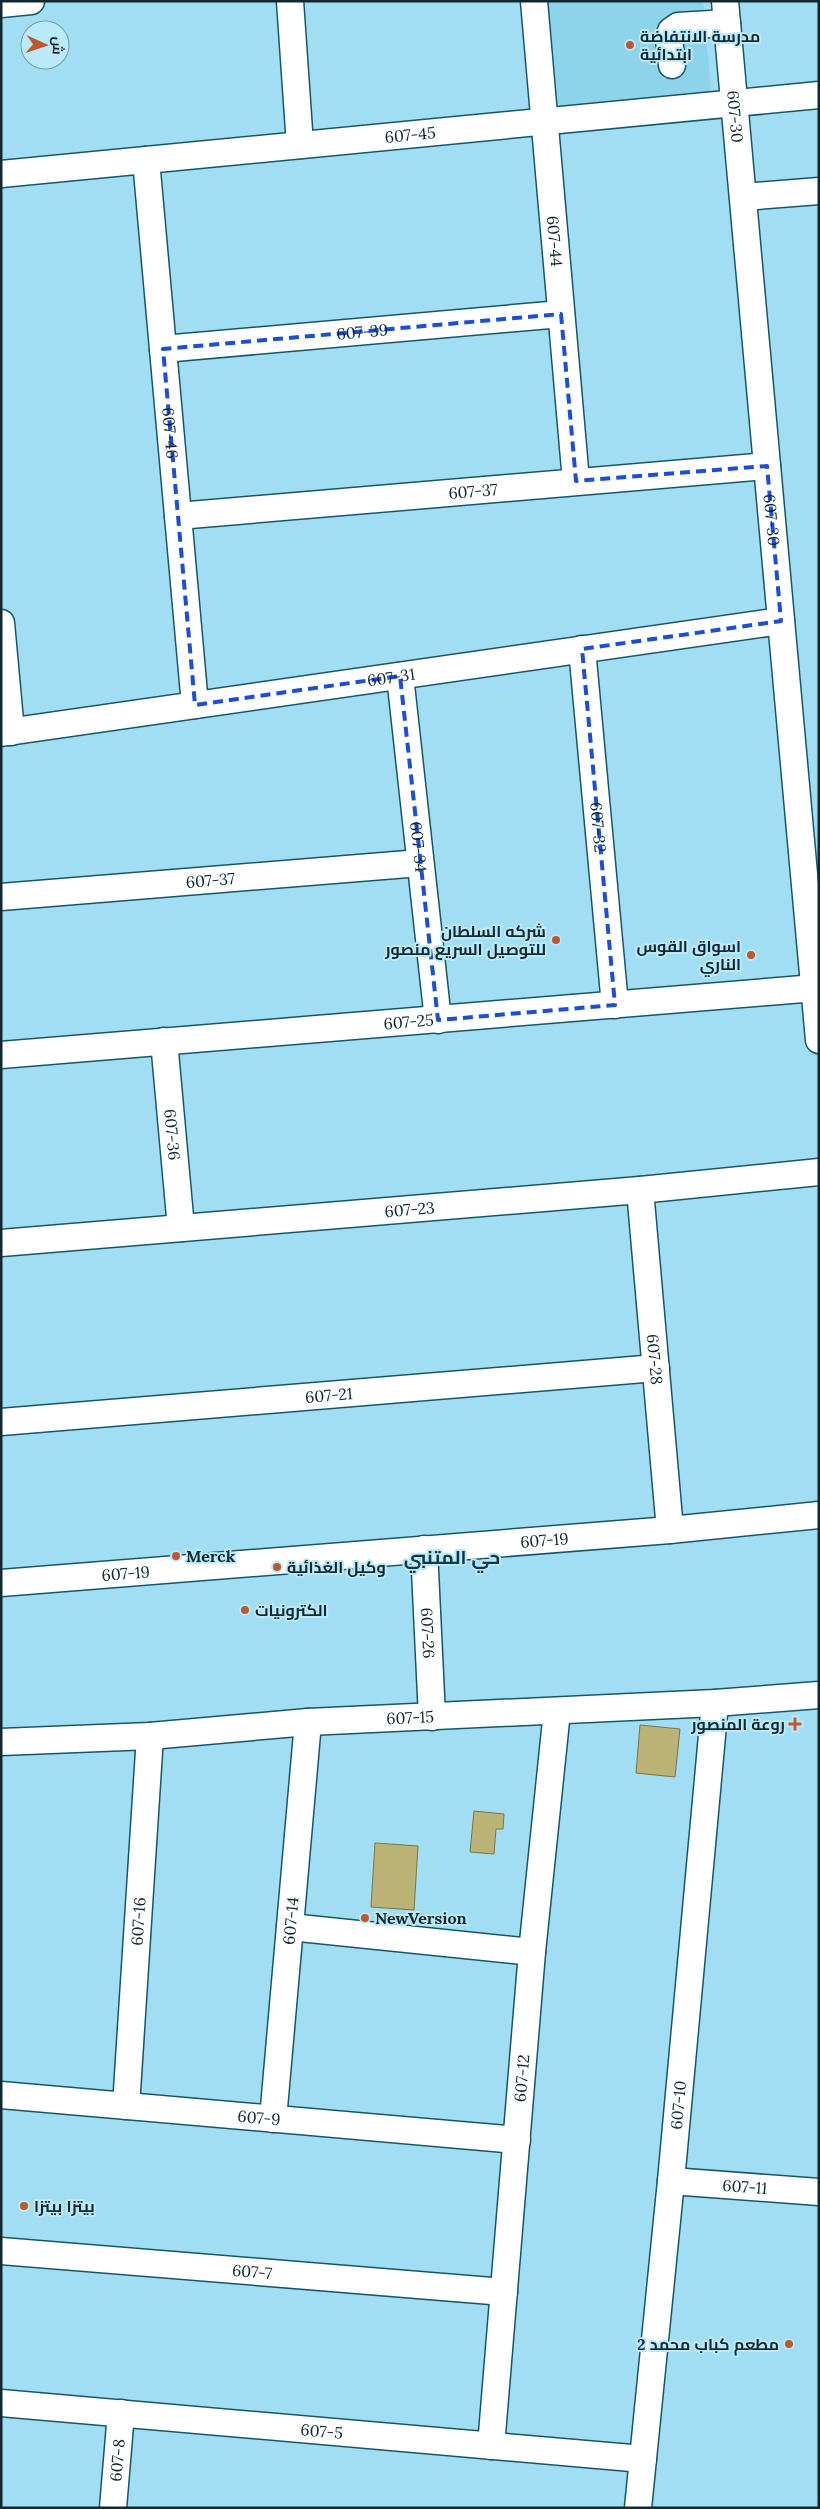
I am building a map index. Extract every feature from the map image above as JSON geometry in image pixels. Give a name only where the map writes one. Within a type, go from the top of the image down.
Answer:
[{"type":"street","points":[[1,4],[31,1]]},
{"type":"street","points":[[290,1],[300,145]]},
{"type":"street","name":"607-44","points":[[534,1],[576,481]]},
{"type":"street","points":[[672,65],[669,40],[671,31],[678,26],[726,12]]},
{"type":"street","name":"607-30","points":[[726,12],[782,621],[808,795],[815,988],[819,1040]]},
{"type":"street","name":"607-45","points":[[1,174],[819,95]]},
{"type":"street","name":"607-46","points":[[146,160],[195,705]]},
{"type":"street","points":[[743,197],[819,191]]},
{"type":"street","name":"607-39","points":[[163,349],[561,314]]},
{"type":"street","name":"607-37","points":[[178,516],[767,466]]},
{"type":"street","name":"607-31","points":[[6,732],[782,621]]},
{"type":"street","points":[[1,623],[6,732]]},
{"type":"street","name":"607-32","points":[[582,649],[615,1005]]},
{"type":"street","name":"607-34","points":[[400,676],[438,1020]]},
{"type":"street","name":"607-37","points":[[1,897],[420,863]]},
{"type":"street","name":"607-25","points":[[1,1055],[815,988]]},
{"type":"street","name":"607-36","points":[[164,1041],[181,1228]]},
{"type":"street","name":"607-23","points":[[1,1243],[640,1190],[819,1172]]},
{"type":"street","name":"607-28","points":[[640,1190],[670,1530]]},
{"type":"street","name":"607-21","points":[[1,1422],[656,1368]]},
{"type":"street","name":"607-19","points":[[1,1583],[670,1530],[819,1515]]},
{"type":"street","name":"607-26","points":[[424,1549],[432,1717]]},
{"type":"street","name":"607-15","points":[[1,1742],[150,1736],[308,1722],[715,1703],[819,1695]]},
{"type":"street","name":"607-10","points":[[638,2508],[671,2181],[715,1703]]},
{"type":"street","name":"607-12","points":[[491,2446],[532,1952],[557,1711]]},
{"type":"street","name":"607-14","points":[[273,2119],[308,1722]]},
{"type":"street","name":"607-16","points":[[126,2106],[150,1736]]},
{"type":"street","points":[[290,1927],[532,1952]]},
{"type":"street","name":"607-9","points":[[1,2095],[517,2140]]},
{"type":"street","name":"607-11","points":[[671,2181],[819,2192]]},
{"type":"street","name":"607-7","points":[[1,2251],[504,2292]]},
{"type":"street","name":"607-5","points":[[1,2403],[643,2459]]},
{"type":"street","name":"607-8","points":[[113,2508],[121,2413]]},
{"type":"highlighted area","points":[[561,314],[576,481],[767,466],[781,621],[582,649],[615,1005],[438,1020],[400,676],[195,705],[163,349]]},
{"type":"shaded area","name":"مدرسة الانتفاضة ابتدائية","points":[[548,1],[703,1],[711,93],[566,108],[561,106],[558,103]]},
{"type":"building","points":[[640,1725],[680,1729],[675,1777],[636,1773]]},
{"type":"building","points":[[474,1811],[504,1814],[503,1829],[496,1829],[494,1854],[470,1852]]},
{"type":"building","points":[[375,1843],[418,1846],[414,1910],[371,1907]]},
{"type":"place","name":"مدرسة الانتفاضة ابتدائية","points":[[630,45]]},
{"type":"place","name":"شركه السلطان للتوصيل السريع منصور","points":[[556,940]]},
{"type":"place","name":"اسواق القوس الناري","points":[[751,955]]},
{"type":"place","name":"Merck","points":[[176,1556]]},
{"type":"place","name":"وكيل الغذائية","points":[[277,1567]]},
{"type":"place","name":"الكترونيات","points":[[245,1610]]},
{"type":"place","name":"روعة المنصور","points":[[795,1724]]},
{"type":"place","name":"NewVersion","points":[[365,1918]]},
{"type":"place","name":"بيتزا بيتزا","points":[[24,2206]]},
{"type":"place","name":"مطعم كباب محمد 2","points":[[789,2344]]},
{"type":"district","name":"حي المتنبي","points":[[452,1557]]}]
